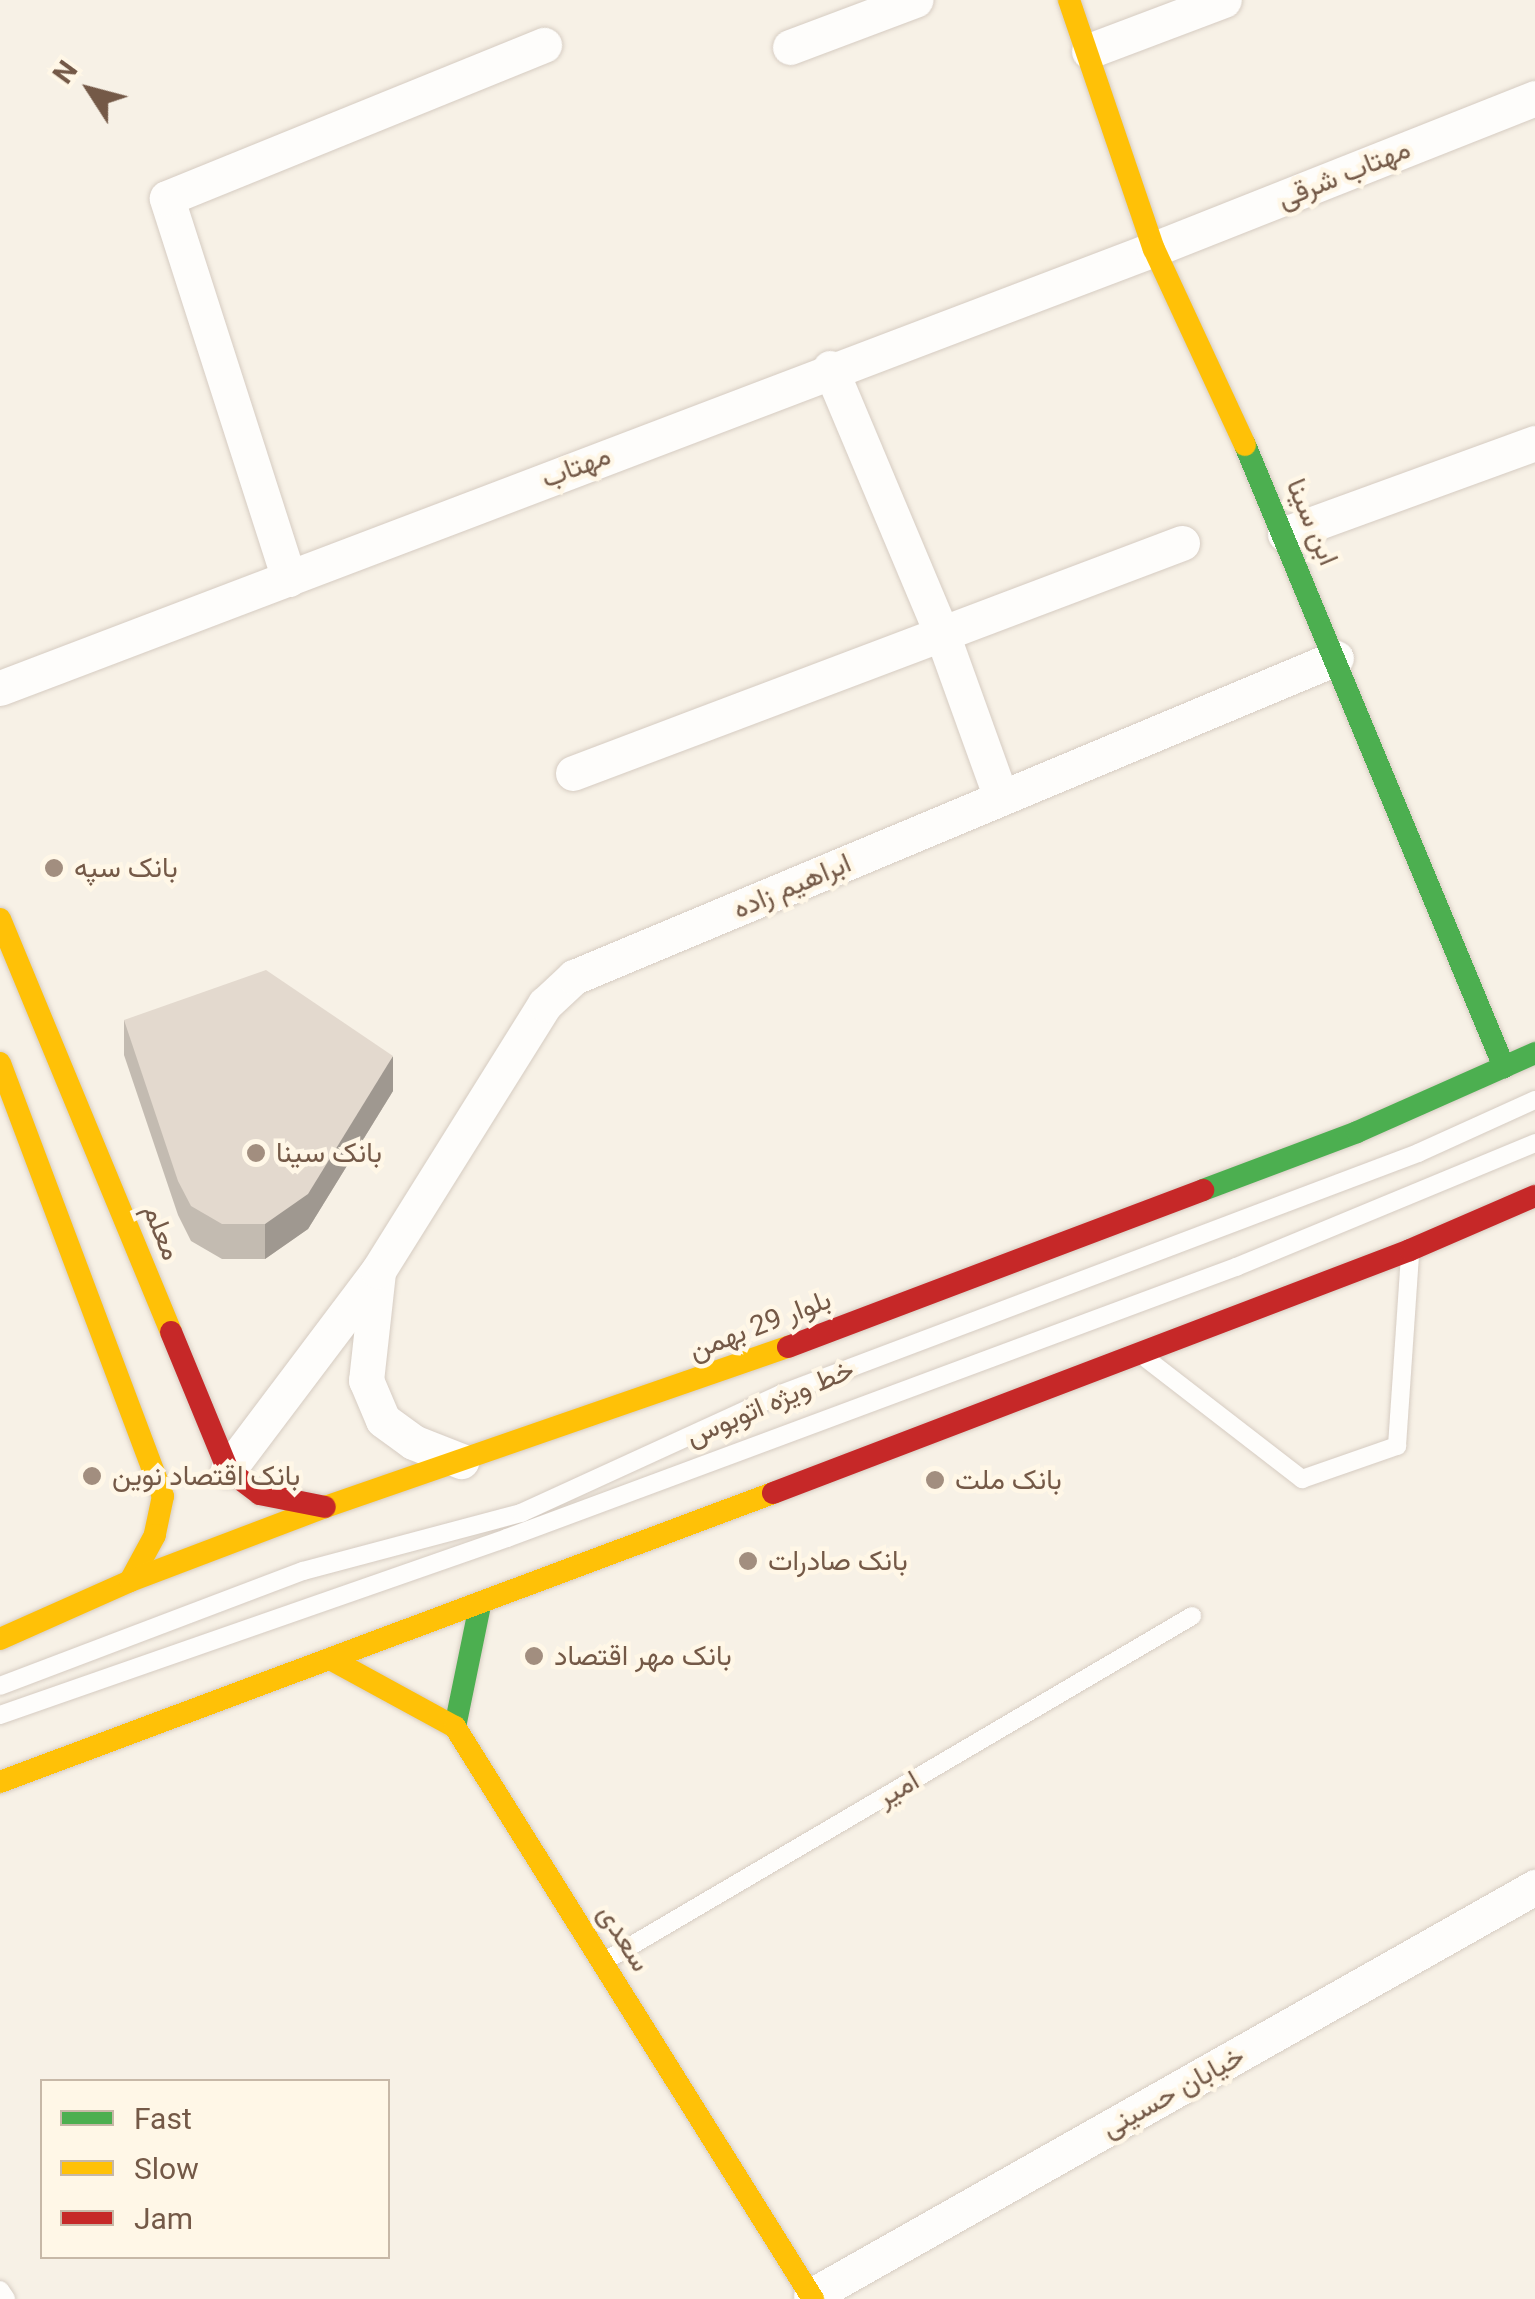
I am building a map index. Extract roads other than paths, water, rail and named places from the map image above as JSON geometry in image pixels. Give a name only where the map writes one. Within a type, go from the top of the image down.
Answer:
[{"type":"main road","name":"ابن سینا","points":[[1069,0],[1090,51],[1154,249],[1285,534],[1504,1067]]},
{"type":"main road","name":"معلم","points":[[0,919],[227,1480]]},
{"type":"main road","name":"بلوار 29 بهمن","points":[[0,1639],[130,1580],[325,1507],[692,1383],[1339,1140],[1535,1053]]},
{"type":"main road","points":[[0,1063],[163,1496],[155,1535],[130,1580]]},
{"type":"main road","points":[[0,1782],[334,1661],[1139,1354],[1410,1250],[1535,1196]]},
{"type":"main road","points":[[227,1480],[260,1494],[325,1507]]},
{"type":"main road","points":[[163,1496],[184,1510]]},
{"type":"main road","points":[[455,1727],[480,1605]]},
{"type":"main road","name":"سعدی","points":[[334,1661],[455,1727],[812,2298]]},
{"type":"street","points":[[790,47],[915,0]]},
{"type":"street","points":[[1090,51],[1224,0]]},
{"type":"street","points":[[289,579],[167,198],[544,44]]},
{"type":"street","name":"مهتاب شرقی","points":[[1154,249],[1535,98]]},
{"type":"street","name":"مهتاب","points":[[0,688],[830,368],[1154,249]]},
{"type":"street","points":[[830,368],[942,634],[1001,798]]},
{"type":"street","points":[[1285,534],[1535,443]]},
{"type":"street","points":[[573,773],[1182,544]]},
{"type":"street","name":"ابراهیم زاده","points":[[227,1480],[378,1271],[545,1004],[574,977],[1336,658]]},
{"type":"street","name":"ابراهیم زاده","points":[[378,1271],[366,1380],[383,1420],[413,1442],[460,1461]]},
{"type":"street","name":"خیابان حسینی","points":[[812,2298],[1535,1887]]},
{"type":"lane","name":"خط ویژه اتوبوس","points":[[0,1686],[302,1571],[521,1513],[781,1394],[1418,1153],[1535,1100]]},
{"type":"lane","name":"خط ویژه اتوبوس","points":[[0,1715],[507,1538],[1236,1267],[1535,1144]]},
{"type":"lane","points":[[1139,1354],[1302,1479],[1397,1446],[1410,1250]]},
{"type":"lane","name":"امیر","points":[[604,1962],[1192,1616]]},
{"type":"lane","points":[[0,2290],[6,2299]]},
{"type":"place","name":"بانک سپه","points":[[54,868]]},
{"type":"place","name":"بانک سینا","points":[[256,1153]]},
{"type":"place","name":"بانک اقتصاد نوین","points":[[92,1476]]},
{"type":"place","name":"بانک ملت","points":[[935,1480]]},
{"type":"place","name":"بانک صادرات","points":[[748,1561]]},
{"type":"place","name":"بانک مهر اقتصاد","points":[[534,1656]]}]
